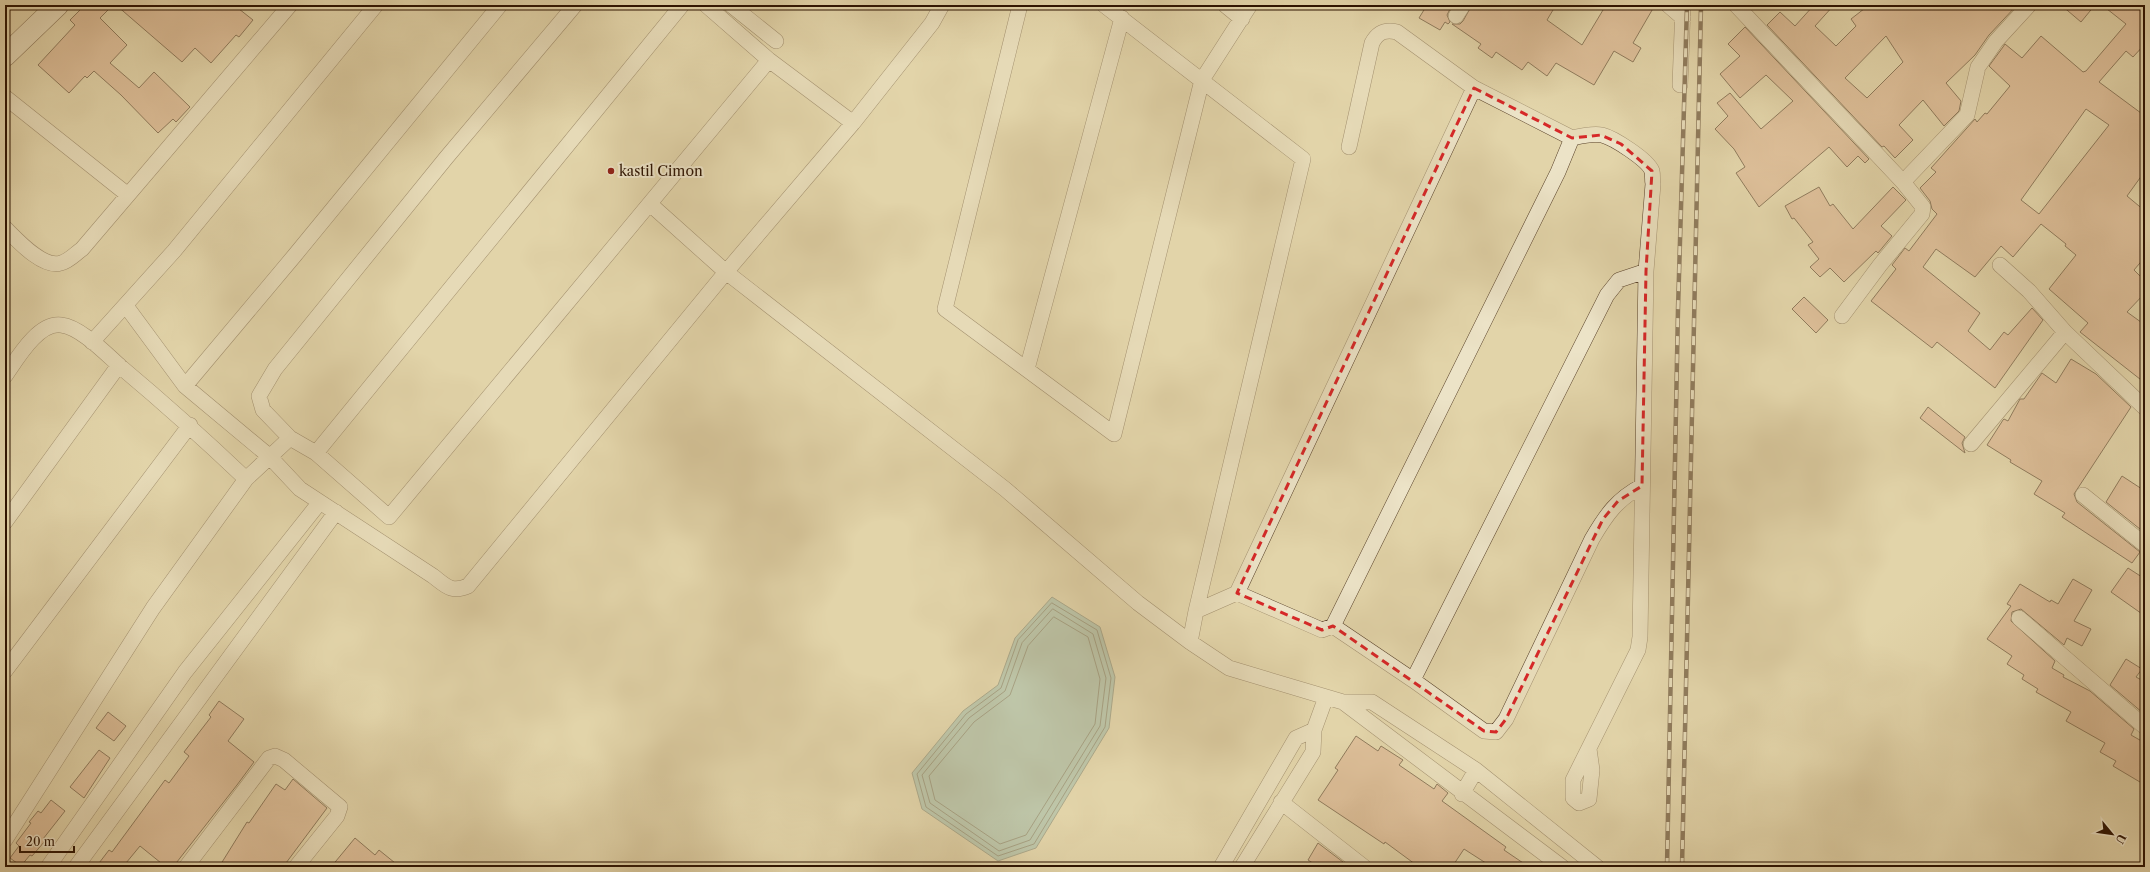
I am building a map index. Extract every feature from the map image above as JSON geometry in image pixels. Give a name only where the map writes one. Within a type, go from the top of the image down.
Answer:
[{"type":"street","points":[[5,56],[58,5]]},
{"type":"street","points":[[5,228],[41,259],[60,264],[67,262],[82,249],[290,5]]},
{"type":"street","points":[[92,342],[174,252],[376,5]]},
{"type":"street","points":[[185,386],[295,255],[500,5]]},
{"type":"street","points":[[575,5],[446,158],[275,368],[259,396],[263,410],[290,438],[316,453],[388,517],[650,204],[768,60]]},
{"type":"street","points":[[316,453],[682,5]]},
{"type":"street","points":[[706,5],[768,60],[853,123]]},
{"type":"street","points":[[731,5],[776,41]]},
{"type":"street","points":[[126,306],[185,386],[269,456],[300,489],[433,576],[447,588],[458,590],[468,586],[726,272],[853,123],[932,23],[942,5]]},
{"type":"street","points":[[1020,5],[945,309],[1114,434],[1202,80],[1250,5]]},
{"type":"street","points":[[1104,5],[1303,158],[1196,611],[1190,642]]},
{"type":"street","points":[[1225,5],[1242,19]]},
{"type":"street","points":[[1668,5],[1683,11],[1680,85]]},
{"type":"street","points":[[1736,5],[1903,182],[1923,207],[1924,212],[1880,265],[1842,316]]},
{"type":"street","points":[[1903,182],[1967,115],[1978,68],[1996,41],[2028,5]]},
{"type":"street","points":[[1027,369],[1122,18]]},
{"type":"street","points":[[1349,147],[1372,43],[1380,33],[1385,30],[1397,32],[1474,88],[1572,138],[1585,135],[1602,135],[1611,139],[1647,164],[1652,171],[1646,272],[1641,605],[1638,650],[1589,749]]},
{"type":"street","points":[[1196,611],[1237,593],[1474,88]]},
{"type":"street","points":[[5,97],[128,195]]},
{"type":"street","points":[[1237,593],[1322,630],[1332,626],[1558,172],[1572,138]]},
{"type":"street","points":[[650,204],[726,272],[1005,488],[1138,603],[1190,642],[1229,668],[1343,702],[1372,702],[1476,770],[1597,867]]},
{"type":"street","points":[[2000,265],[2029,291],[2065,332],[2145,408]]},
{"type":"street","points":[[1413,680],[1607,295],[1619,280],[1646,272]]},
{"type":"street","points":[[5,376],[29,342],[41,331],[51,326],[60,324],[68,327],[92,342],[190,425],[246,479]]},
{"type":"street","points":[[1971,444],[2065,332]]},
{"type":"street","points":[[5,522],[119,365]]},
{"type":"street","points":[[5,671],[190,425]]},
{"type":"street","points":[[5,840],[153,608],[246,479],[290,438]]},
{"type":"street","points":[[1332,626],[1413,680],[1484,731],[1494,733],[1500,729],[1604,519],[1618,501],[1627,493],[1642,486]]},
{"type":"street","points":[[2083,495],[2145,544]]},
{"type":"street","points":[[48,867],[185,672],[320,502]]},
{"type":"street","points":[[76,867],[206,687],[336,512]]},
{"type":"street","points":[[2019,618],[2145,727]]},
{"type":"street","points":[[199,654],[219,671]]},
{"type":"street","points":[[185,672],[206,687]]},
{"type":"street","points":[[1242,867],[1313,752],[1314,730],[1326,697]]},
{"type":"street","points":[[1343,702],[1462,794],[1562,867]]},
{"type":"street","points":[[1221,867],[1296,738],[1314,730]]},
{"type":"street","points":[[186,867],[269,758],[275,756],[284,760],[340,807],[337,816],[296,867]]},
{"type":"street","points":[[1462,794],[1476,770]]},
{"type":"street","points":[[1281,802],[1364,867]]},
{"type":"highlighted area","points":[[1474,88],[1572,138],[1601,135],[1621,144],[1652,171],[1646,271],[1642,486],[1618,501],[1603,519],[1506,719],[1496,732],[1484,731],[1333,626],[1322,630],[1237,593]]},
{"type":"water","points":[[1052,597],[1100,627],[1115,677],[1109,728],[1036,848],[998,861],[922,809],[912,773],[963,711],[998,685],[1015,638]]},
{"type":"building","points":[[85,5],[113,5],[100,18],[127,45],[110,63],[139,88],[154,72],[190,107],[176,122],[173,119],[158,133],[121,95],[94,71],[87,78],[85,76],[69,93],[38,65],[75,25],[70,20]]},
{"type":"building","points":[[116,5],[234,5],[253,20],[239,37],[236,35],[211,63],[195,48],[182,62]]},
{"type":"building","points":[[1427,5],[1452,5],[1447,15],[1450,22],[1448,24],[1445,22],[1440,30],[1419,18]]},
{"type":"building","points":[[1472,5],[1556,5],[1547,20],[1582,45],[1606,5],[1655,5],[1633,43],[1641,48],[1633,62],[1614,51],[1594,85],[1556,63],[1547,76],[1528,62],[1522,70],[1496,52],[1492,58],[1478,48],[1481,44],[1452,24],[1460,24]]},
{"type":"building","points":[[1814,5],[1834,5],[1815,26],[1836,46],[1856,26],[1851,19],[1869,5],[2017,5],[1989,35],[1975,55],[1946,83],[1961,101],[1959,111],[1944,126],[1923,100],[1899,125],[1913,140],[1895,158],[1884,146],[1882,147],[1767,25],[1780,12],[1795,26]],"holes":[[[1886,36],[1903,62],[1867,98],[1845,78]]]},
{"type":"building","points":[[2061,5],[2095,5],[2081,22]]},
{"type":"building","points":[[2102,5],[2145,5],[2145,44],[2133,57],[2126,51],[2099,82],[2145,116],[2145,171],[2127,196],[2145,211],[2145,257],[2134,270],[2145,281],[2145,293],[2127,312],[2145,325],[2145,383],[2080,332],[2088,323],[2049,289],[2076,255],[2065,246],[2066,244],[2041,224],[2013,257],[2001,246],[1975,277],[1936,249],[1923,267],[1980,313],[1968,331],[1990,350],[2004,332],[2008,335],[2032,308],[2043,320],[1995,388],[1937,342],[1932,348],[1871,301],[1896,269],[1892,265],[1905,248],[1909,251],[1937,214],[1932,209],[1930,201],[1920,188],[1936,172],[1931,168],[1975,119],[1977,122],[1985,113],[1987,114],[2010,86],[1989,66],[2005,44],[2022,58],[2041,36],[2083,72],[2086,71],[2126,24]],"holes":[[[2086,109],[2109,125],[2039,214],[2021,200]]]},
{"type":"building","points":[[1745,27],[1869,159],[1865,163],[1858,156],[1847,167],[1829,147],[1759,207],[1736,173],[1745,167],[1734,149],[1715,129],[1728,116],[1717,103],[1730,93],[1761,129],[1793,101],[1766,75],[1740,98],[1720,74],[1740,56],[1728,44]]},
{"type":"building","points":[[1819,187],[1830,206],[1833,204],[1853,229],[1893,187],[1906,200],[1881,226],[1892,236],[1878,253],[1876,251],[1844,282],[1830,268],[1820,277],[1810,267],[1819,259],[1808,245],[1813,242],[1794,218],[1792,219],[1785,206]]},
{"type":"building","points":[[1804,297],[1828,320],[1816,333],[1792,309]]},
{"type":"building","points":[[2071,359],[2096,374],[2131,407],[2074,494],[2077,502],[2140,552],[2132,563],[2062,517],[2065,513],[2034,494],[2042,481],[2010,462],[2011,460],[1987,445],[2003,420],[2008,421],[2020,399],[2024,399],[2042,373],[2056,383]]},
{"type":"building","points":[[1928,407],[1965,437],[1962,443],[1965,453],[1920,418]]},
{"type":"building","points":[[2122,476],[2145,491],[2145,533],[2106,502]]},
{"type":"building","points":[[2128,568],[2145,579],[2145,616],[2111,592]]},
{"type":"building","points":[[2073,579],[2092,590],[2074,621],[2091,629],[2082,646],[2067,638],[2064,645],[2021,609],[2012,612],[2011,621],[2055,661],[2052,668],[2064,675],[2063,677],[2090,691],[2134,729],[2131,735],[2145,743],[2145,785],[2113,766],[2116,761],[2100,752],[2105,743],[2066,721],[2071,712],[2036,692],[2038,689],[2022,679],[2024,675],[2007,664],[2012,656],[1987,639],[2011,606],[2007,604],[2020,584],[2050,602],[2051,600],[2058,604]]},
{"type":"building","points":[[2126,659],[2142,669],[2136,677],[2145,682],[2145,710],[2143,713],[2110,685]]},
{"type":"building","points":[[219,701],[244,719],[228,741],[254,762],[237,785],[173,867],[166,867],[140,846],[126,863],[131,867],[96,867],[109,850],[112,852],[165,780],[169,783],[189,756],[184,752],[211,717],[209,715]]},
{"type":"building","points":[[108,712],[126,726],[114,741],[96,728]]},
{"type":"building","points":[[1356,736],[1378,751],[1381,746],[1403,760],[1399,765],[1434,789],[1437,784],[1448,793],[1442,801],[1506,847],[1504,850],[1529,867],[1492,867],[1464,849],[1452,867],[1419,867],[1385,842],[1384,844],[1318,800],[1338,770],[1335,768]]},
{"type":"building","points":[[99,750],[110,758],[84,798],[70,787]]},
{"type":"building","points":[[293,779],[327,808],[283,867],[219,867],[247,822],[249,823],[276,784],[285,790]]},
{"type":"building","points":[[51,800],[65,811],[43,839],[45,841],[21,866],[10,858],[19,846],[16,843],[31,823],[29,822],[38,811],[41,813]]},
{"type":"building","points":[[355,838],[375,855],[379,850],[400,867],[331,867]]},
{"type":"building","points":[[1318,843],[1343,862],[1340,867],[1319,867],[1308,860]]},
{"type":"railway","points":[[1667,867],[1678,309],[1687,5]]},
{"type":"railway","points":[[1682,867],[1701,5]]},
{"type":"place","name":"kastil Cimon","points":[[611,171]]}]
